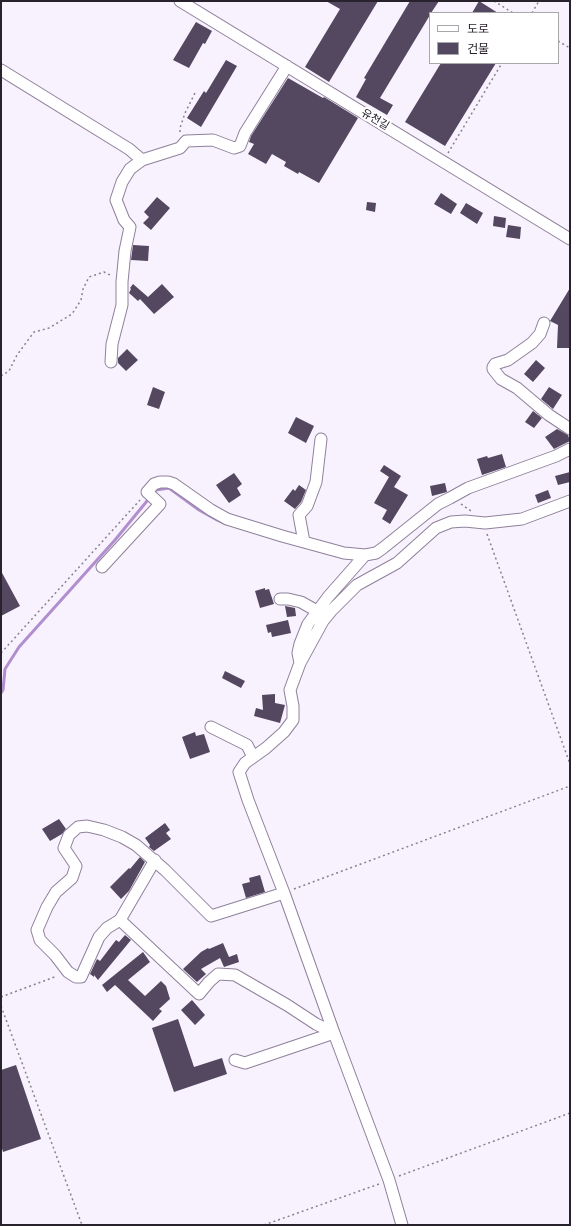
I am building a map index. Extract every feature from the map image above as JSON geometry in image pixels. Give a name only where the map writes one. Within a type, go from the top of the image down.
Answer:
[{"type":"street","name":"유천길","points":[[180,1],[570,240]]},
{"type":"street","points":[[110,362],[112,344],[122,305],[122,282],[125,251],[130,227],[124,220],[116,200],[122,182],[130,169],[142,160],[180,148],[186,142],[213,140],[234,148],[240,146],[245,133],[287,66]]},
{"type":"street","points":[[1,70],[129,149],[142,160]]},
{"type":"street","points":[[544,322],[540,334],[532,343],[508,360],[495,364],[493,369],[501,379],[517,388],[549,415],[570,429]]},
{"type":"street","points":[[304,542],[299,515],[307,506],[316,482],[321,438]]},
{"type":"street","points":[[102,567],[160,504],[147,492],[154,484],[160,482],[174,484],[211,510],[227,519],[344,553],[365,555],[383,548],[438,504],[452,496],[487,481],[556,456],[570,449]]},
{"type":"street","points":[[402,1225],[389,1180],[239,772],[245,763],[266,748],[284,732],[293,720],[293,706],[290,690],[300,663],[323,621],[357,585],[397,563],[436,528],[451,522],[485,523],[522,520],[570,501]]},
{"type":"street","points":[[300,663],[298,653],[308,624],[365,555]]},
{"type":"street","points":[[280,599],[301,602],[318,611]]},
{"type":"street","points":[[211,727],[246,745],[253,757]]},
{"type":"street","points":[[155,860],[120,920],[107,928],[99,937],[81,977],[76,977],[68,972],[55,955],[40,940],[37,930],[47,907],[56,892],[72,878],[76,866],[64,848],[69,835],[78,827],[87,826],[104,830],[122,837],[136,845],[155,860],[211,916],[284,893]]},
{"type":"street","points":[[120,920],[199,994],[218,974],[234,975],[287,1004],[316,1024],[334,1033]]},
{"type":"street","points":[[235,1060],[245,1063],[334,1033]]},
{"type":"path","points":[[494,1],[511,12]]},
{"type":"path","points":[[533,12],[539,1]]},
{"type":"path","points":[[559,42],[570,48]]},
{"type":"path","points":[[442,161],[501,64]]},
{"type":"path","points":[[186,142],[180,136],[180,128],[196,91]]},
{"type":"path","points":[[1,376],[9,371],[17,355],[34,332],[49,328],[72,314],[81,300],[83,289],[89,277],[104,272],[122,282]]},
{"type":"path","points":[[1,653],[147,492]]},
{"type":"path","points":[[452,496],[484,520],[493,553],[570,764]]},
{"type":"path","points":[[284,893],[570,786]]},
{"type":"path","points":[[1,997],[68,972]]},
{"type":"path","points":[[1,1006],[82,1225]]},
{"type":"path","points":[[264,1225],[570,1113]]},
{"type":"building","points":[[326,1],[378,1],[329,82],[305,67],[340,9]]},
{"type":"building","points":[[410,1],[439,1],[432,12],[429,12],[429,17],[380,98],[393,105],[387,115],[356,97],[366,79],[364,78]]},
{"type":"building","points":[[479,1],[496,12],[473,12]]},
{"type":"building","points":[[196,22],[212,31],[205,44],[203,43],[189,68],[173,60]]},
{"type":"building","points":[[226,60],[237,66],[201,127],[187,118],[204,91],[206,93]]},
{"type":"building","points":[[440,64],[495,64],[445,146],[405,122]]},
{"type":"building","points":[[288,78],[323,98],[324,97],[358,118],[319,183],[284,166],[286,162],[272,154],[266,164],[248,154],[254,144],[249,142],[251,136]]},
{"type":"building","points":[[441,193],[457,204],[451,214],[434,204]]},
{"type":"building","points":[[157,197],[170,208],[151,230],[143,223],[149,217],[144,212]]},
{"type":"building","points":[[367,202],[376,203],[375,212],[366,210]]},
{"type":"building","points":[[466,203],[483,213],[477,224],[460,213]]},
{"type":"building","points":[[494,216],[506,218],[505,228],[493,226]]},
{"type":"building","points":[[508,225],[521,227],[520,239],[506,237]]},
{"type":"building","points":[[133,245],[149,246],[148,261],[131,260]]},
{"type":"building","points":[[133,284],[148,297],[162,284],[174,297],[154,314],[140,299],[138,301],[129,293]]},
{"type":"building","points":[[570,288],[570,348],[557,348],[558,325],[550,321]]},
{"type":"building","points":[[127,349],[138,360],[126,371],[118,363],[118,358]]},
{"type":"building","points":[[536,360],[545,368],[533,382],[524,374]]},
{"type":"building","points":[[153,387],[165,392],[159,409],[147,405]]},
{"type":"building","points":[[549,387],[562,395],[553,409],[541,399]]},
{"type":"building","points":[[533,411],[542,418],[534,428],[525,422]]},
{"type":"building","points":[[296,417],[314,426],[306,443],[288,433]]},
{"type":"building","points":[[557,429],[568,435],[570,441],[554,449],[545,437]]},
{"type":"building","points":[[502,454],[506,467],[482,475],[477,459]]},
{"type":"building","points":[[384,465],[401,476],[394,487],[408,495],[390,524],[382,519],[387,510],[374,503],[389,477],[380,471]]},
{"type":"building","points":[[570,472],[570,482],[558,485],[555,476]]},
{"type":"building","points":[[234,473],[242,484],[237,488],[241,495],[229,503],[216,485]]},
{"type":"building","points":[[445,483],[447,492],[432,496],[430,486]]},
{"type":"building","points":[[299,485],[306,490],[301,502],[295,509],[284,501],[293,489],[295,491]]},
{"type":"building","points":[[548,490],[551,498],[538,503],[535,495]]},
{"type":"building","points":[[1,571],[20,606],[1,616]]},
{"type":"building","points":[[265,588],[265,590],[269,589],[274,604],[260,608],[255,591]]},
{"type":"building","points":[[285,606],[295,608],[296,616],[287,617]]},
{"type":"building","points":[[288,620],[291,633],[272,637],[271,632],[268,633],[266,625]]},
{"type":"building","points":[[225,671],[245,681],[241,688],[222,678]]},
{"type":"building","points":[[275,694],[275,703],[285,705],[280,723],[254,716],[256,708],[263,710],[262,695]]},
{"type":"building","points":[[195,732],[196,736],[204,734],[210,752],[190,759],[182,737]]},
{"type":"building","points":[[59,819],[66,829],[62,834],[50,841],[42,829]]},
{"type":"building","points":[[165,823],[170,830],[166,833],[171,839],[154,851],[149,847],[150,845],[145,838]]},
{"type":"building","points":[[140,857],[145,862],[129,891],[121,899],[110,887],[129,868],[130,869]]},
{"type":"building","points":[[260,875],[265,892],[246,898],[242,884],[250,882],[249,878]]},
{"type":"building","points":[[125,935],[131,940],[98,980],[94,975],[94,977],[90,974],[97,959],[100,961],[116,940],[119,942]]},
{"type":"building","points":[[223,943],[229,957],[237,954],[239,962],[224,967],[220,958],[201,969],[206,974],[197,982],[183,969],[201,952]]},
{"type":"building","points":[[143,952],[150,962],[128,980],[145,996],[161,981],[166,986],[170,999],[159,1009],[162,1011],[153,1021],[115,985],[107,992],[102,985]]},
{"type":"building","points":[[192,1000],[205,1015],[195,1025],[181,1010]]},
{"type":"building","points":[[178,1019],[194,1067],[222,1058],[227,1074],[174,1092],[152,1028]]},
{"type":"building","points":[[16,1065],[41,1139],[3,1152],[1,1145],[1,1070]]},
{"type":"waterway","points":[[156,490],[169,488],[199,510],[226,524]]},
{"type":"waterway","points":[[1,693],[3,690],[5,669],[19,647],[115,540],[147,501]]}]
